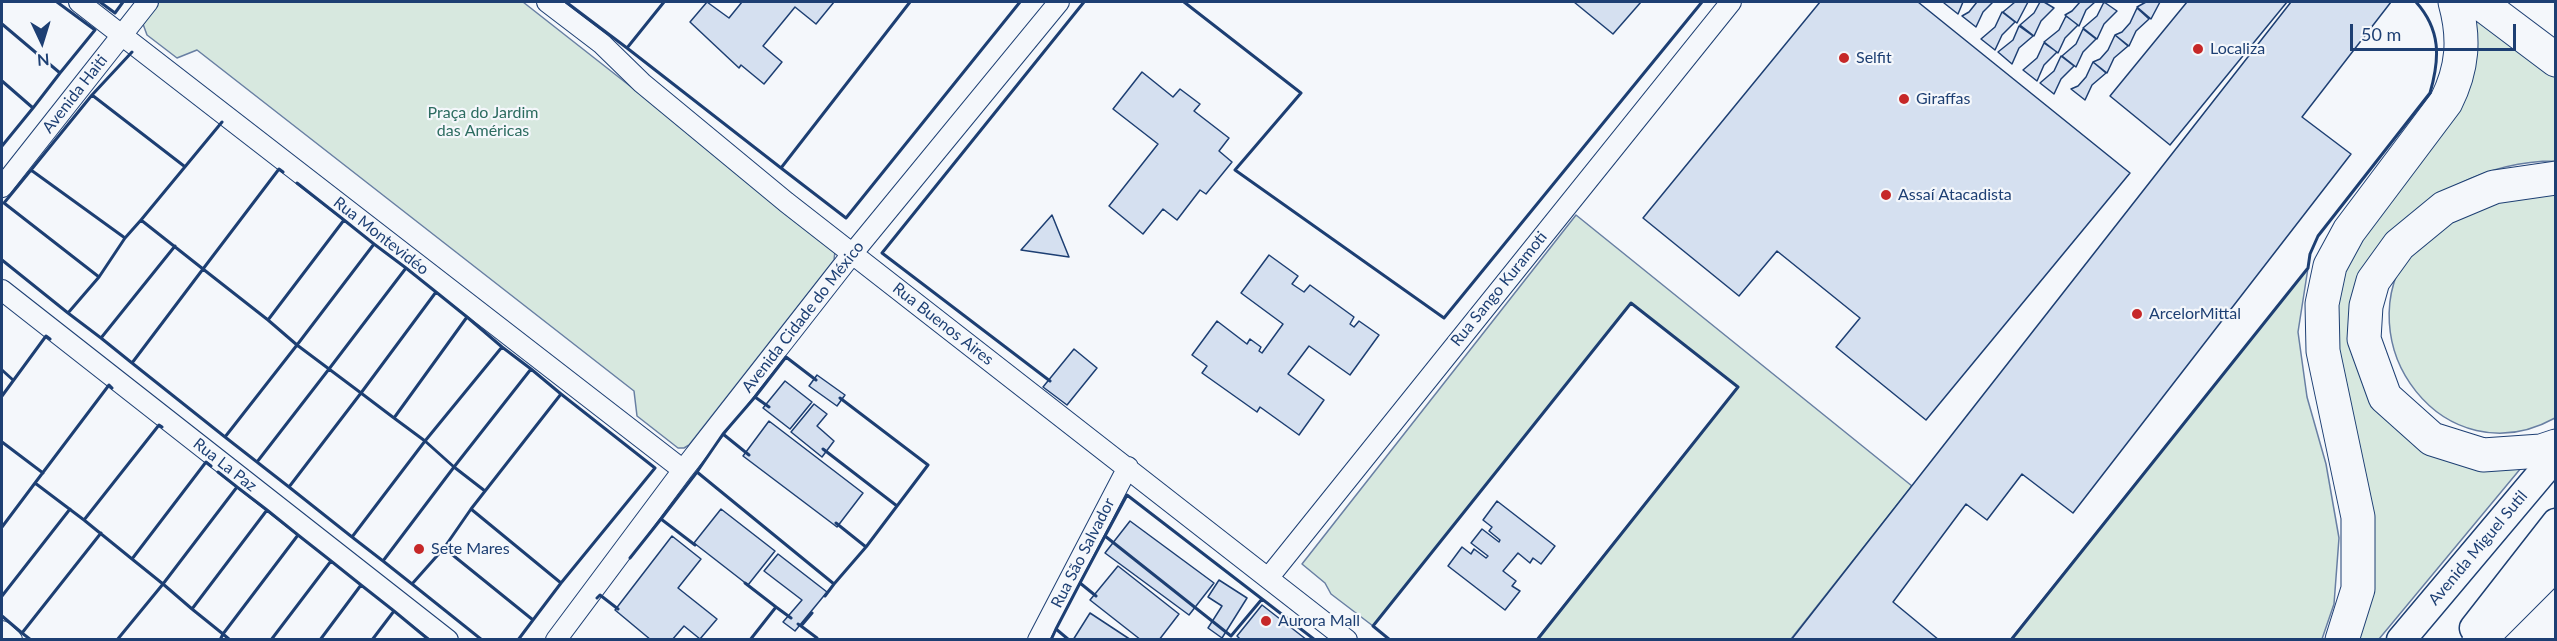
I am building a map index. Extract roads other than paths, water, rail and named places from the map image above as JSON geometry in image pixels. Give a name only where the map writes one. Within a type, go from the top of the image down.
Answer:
[{"type":"highway","points":[[2342,639],[2358,589],[2358,517],[2323,351],[2322,304],[2330,266],[2349,231],[2446,102],[2457,80],[2461,43],[2460,20],[2455,2]]},
{"type":"highway","points":[[2479,2],[2556,60]]},
{"type":"highway","points":[[2556,178],[2494,187],[2444,208],[2399,245],[2373,281],[2366,306],[2364,339],[2385,397],[2432,439],[2483,455],[2541,451],[2556,446]]},
{"type":"highway","points":[[2479,639],[2556,563]]},
{"type":"main road","name":"Avenida Miguel Sutil","points":[[2401,639],[2556,456]]},
{"type":"main road","points":[[2466,639],[2556,523]]},
{"type":"street","name":"Rua Montevidéo","points":[[79,2],[683,470]]},
{"type":"street","name":"Avenida Haiti","points":[[2,187],[148,2]]},
{"type":"street","name":"Rua Buenos Aires","points":[[547,2],[602,44],[642,83],[852,254],[1347,639]]},
{"type":"street","name":"Avenida Cidade do México","points":[[556,639],[683,470],[852,254],[1059,2]]},
{"type":"street","name":"Rua Sango Kuramoti","points":[[1269,577],[1731,2]]},
{"type":"street","name":"Rua La Paz","points":[[2,290],[448,639]]},
{"type":"street","name":"Rua São Salvador","points":[[1038,639],[1128,467]]},
{"type":"street","points":[[2,631],[12,639]]},
{"type":"place","name":"Localiza","points":[[2198,49]]},
{"type":"place","name":"Selfit","points":[[1844,58]]},
{"type":"place","name":"Giraffas","points":[[1904,99]]},
{"type":"place","name":"Assaí Atacadista","points":[[1886,195]]},
{"type":"place","name":"ArcelorMittal","points":[[2137,314]]},
{"type":"place","name":"Sete Mares","points":[[419,549]]},
{"type":"place","name":"Aurora Mall","points":[[1266,621]]},
{"type":"park label","name":"Praça do Jardim das Américas","points":[[483,122]]}]
